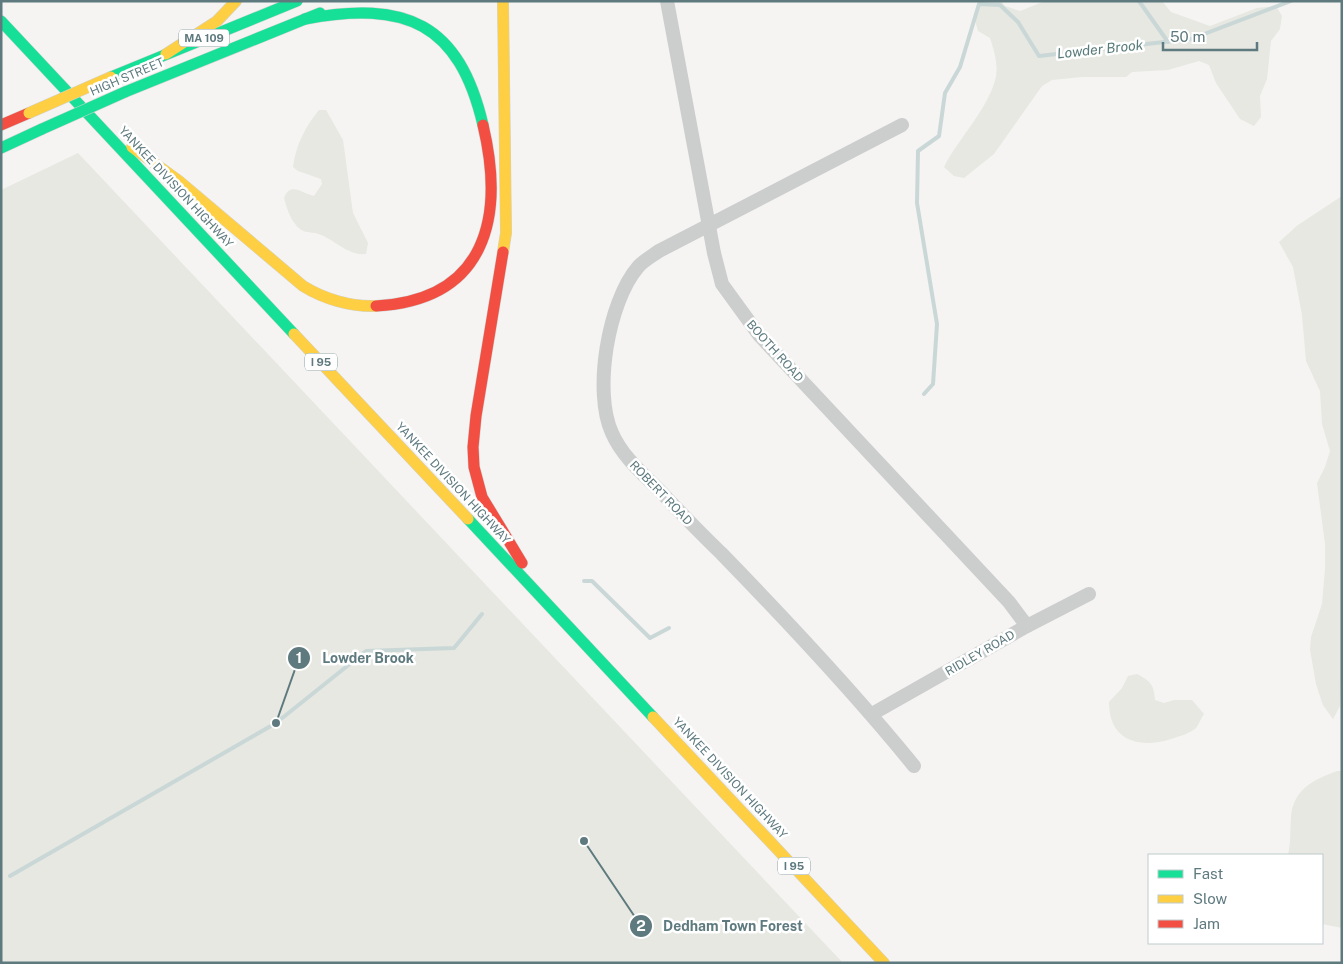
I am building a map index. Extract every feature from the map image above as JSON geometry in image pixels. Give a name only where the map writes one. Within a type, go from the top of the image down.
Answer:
[{"type":"main road","points":[[166,54],[212,25],[236,1]]},
{"type":"main road","name":"HIGH STREET","points":[[1,125],[111,77],[297,1]]},
{"type":"main road","name":"HIGH STREET","points":[[1,148],[125,92],[349,1]]},
{"type":"main road","points":[[502,1],[506,233],[476,416],[473,447],[474,467],[482,497],[542,598]]},
{"type":"main road","points":[[100,126],[162,166],[291,277],[321,295],[355,305],[382,308],[413,303],[433,295],[456,278],[474,257],[487,230],[491,210],[488,152],[467,75],[457,56],[440,38],[426,26],[405,15],[384,10],[362,9],[337,11],[305,19]]},
{"type":"main road","name":"YANKEE DIVISION HIGHWAY","points":[[1,21],[884,963]]},
{"type":"street","name":"BOOTH ROAD","points":[[667,1],[709,225],[722,284],[735,305],[772,349],[1010,602],[1027,626]]},
{"type":"street","name":"ROBERT ROAD","points":[[902,125],[658,251],[638,267],[624,288],[610,327],[604,375],[604,408],[612,433],[627,458],[872,714],[914,766]]},
{"type":"street","name":"RIDLEY ROAD","points":[[872,714],[1027,626],[1089,594]]},
{"type":"shaded area","points":[[980,1],[1001,1],[1005,6],[1020,11],[1045,1],[1162,1],[1171,12],[1210,26],[1257,8],[1276,6],[1282,16],[1280,29],[1271,41],[1267,79],[1260,96],[1261,117],[1254,126],[1240,119],[1216,83],[1209,65],[1199,61],[1168,70],[1132,72],[1126,77],[1082,77],[1052,80],[1042,86],[994,154],[964,178],[954,176],[944,167],[981,111],[993,88],[996,76],[996,61],[990,38],[978,31],[974,17]]},
{"type":"shaded area","points":[[319,110],[326,110],[343,140],[353,213],[368,243],[366,254],[352,252],[322,235],[302,230],[294,223],[286,206],[284,198],[290,190],[297,190],[314,196],[322,184],[321,179],[298,171],[293,167],[296,151],[302,137],[309,123]]},
{"type":"shaded area","points":[[78,153],[843,963],[1,963],[1,190]]},
{"type":"shaded area","points":[[1342,196],[1342,660],[1340,706],[1333,719],[1323,705],[1316,684],[1310,650],[1311,637],[1322,604],[1325,569],[1325,544],[1317,483],[1330,451],[1322,424],[1320,391],[1306,361],[1302,315],[1293,267],[1279,242],[1298,225]]},
{"type":"shaded area","points":[[1137,674],[1150,684],[1154,690],[1155,700],[1164,703],[1174,700],[1192,700],[1204,714],[1196,728],[1171,739],[1148,743],[1128,739],[1120,733],[1114,726],[1110,715],[1109,702],[1122,688],[1128,676]]},
{"type":"shaded area","points":[[1337,771],[1342,771],[1342,928],[1323,924],[1323,854],[1288,854],[1291,817],[1296,799],[1306,786]]},
{"type":"waterway","points":[[1139,1],[1168,42]]},
{"type":"waterway","name":"Lowder Brook","points":[[924,394],[933,384],[937,324],[917,203],[918,151],[939,136],[945,93],[960,67],[979,4],[1000,5],[1018,22],[1039,56],[1191,39],[1291,1]]},
{"type":"waterway","name":"Lowder Brook","points":[[584,581],[592,581],[650,638],[669,628]]},
{"type":"waterway","name":"Lowder Brook","points":[[10,876],[276,723],[366,651],[454,648],[482,614]]},
{"type":"traffic: fast","points":[[111,77],[297,1]]},
{"type":"traffic: fast","points":[[125,92],[320,13]]},
{"type":"traffic: fast","points":[[305,19],[341,14],[372,13],[399,17],[423,27],[443,42],[459,63],[473,90],[483,125]]},
{"type":"traffic: fast","points":[[1,21],[294,334]]},
{"type":"traffic: fast","points":[[42,129],[125,92]]},
{"type":"traffic: fast","points":[[1,148],[42,129]]},
{"type":"traffic: fast","points":[[468,519],[653,717]]},
{"type":"traffic: slow","points":[[166,54],[217,21],[236,1]]},
{"type":"traffic: slow","points":[[503,1],[506,233],[503,252]]},
{"type":"traffic: slow","points":[[29,113],[111,77]]},
{"type":"traffic: slow","points":[[132,147],[179,181],[303,286],[320,295],[338,301],[376,306]]},
{"type":"traffic: slow","points":[[294,334],[468,519]]},
{"type":"traffic: slow","points":[[653,717],[884,963]]},
{"type":"traffic: jam","points":[[1,125],[29,113]]},
{"type":"traffic: jam","points":[[376,306],[413,300],[442,288],[464,271],[479,248],[488,222],[491,192],[489,159],[483,125]]},
{"type":"traffic: jam","points":[[503,252],[476,416],[473,447],[474,467],[482,497],[522,563]]},
{"type":"place","name":"Lowder Brook","points":[[276,723]]},
{"type":"place","name":"Dedham Town Forest","points":[[584,841]]}]
